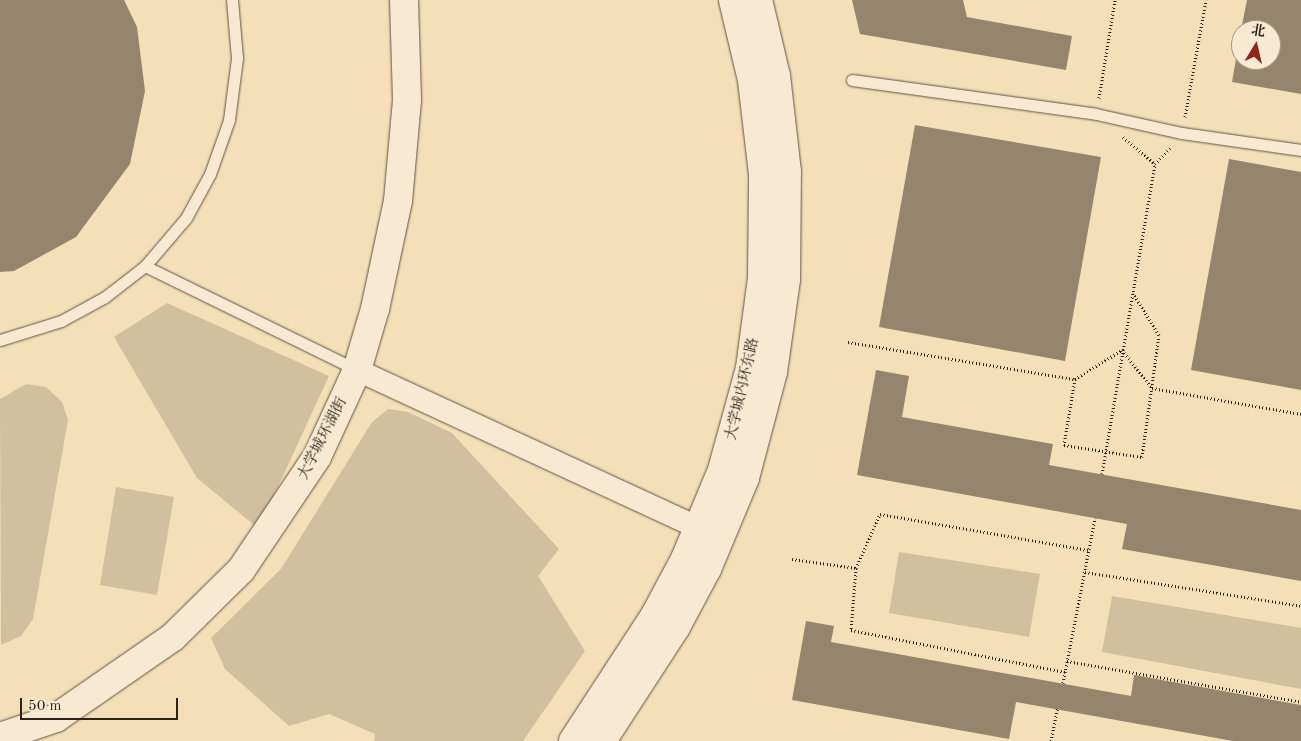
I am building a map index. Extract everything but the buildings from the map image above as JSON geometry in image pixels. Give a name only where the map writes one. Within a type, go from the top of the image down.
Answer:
[{"type":"main road","name":"大学城环湖街","points":[[0,737],[24,732],[89,698],[212,603],[292,500],[357,370],[381,282],[404,155],[407,100],[404,0]]},
{"type":"main road","name":"大学城内环东路","points":[[573,741],[655,615],[700,528],[742,404],[762,278],[761,140],[734,0]]},
{"type":"main road","name":"大学城内环东路","points":[[602,741],[676,627],[707,569],[745,478],[773,372],[786,280],[788,180],[776,76],[758,0]]},
{"type":"street","points":[[357,370],[700,528]]},
{"type":"lane","points":[[0,340],[78,313],[145,266],[189,213],[222,145],[236,77],[232,0]]},
{"type":"lane","points":[[852,80],[1096,114],[1182,134],[1301,150]]},
{"type":"lane","points":[[145,266],[357,370]]},
{"type":"path","points":[[1115,0],[1096,114],[1155,164]]},
{"type":"path","points":[[1102,474],[1155,164],[1182,134],[1206,0]]},
{"type":"path","points":[[1075,379],[1064,445],[1142,458],[1159,335],[1133,292]]},
{"type":"path","points":[[848,342],[1075,379],[1122,350]]},
{"type":"path","points":[[1122,350],[1152,388],[1301,414]]},
{"type":"path","points":[[1065,672],[850,630],[856,568],[880,514],[1088,550]]},
{"type":"path","points":[[1062,684],[1095,518]]},
{"type":"path","points":[[792,560],[856,568]]},
{"type":"path","points":[[1085,572],[1301,606]]},
{"type":"path","points":[[1067,661],[1301,702]]},
{"type":"path","points":[[1051,741],[1057,710]]},
{"type":"shaded area","points":[[167,303],[329,376],[270,504],[254,525],[197,478],[114,337]]},
{"type":"shaded area","points":[[26,384],[46,387],[62,402],[68,420],[33,619],[21,636],[1,645],[0,399]]},
{"type":"shaded area","points":[[388,409],[408,412],[452,433],[559,549],[538,576],[585,651],[523,741],[374,741],[375,734],[329,714],[289,726],[225,669],[211,638],[281,569],[372,422]]},
{"type":"shaded area","points":[[116,487],[174,497],[157,595],[100,585]]},
{"type":"shaded area","points":[[899,552],[1040,574],[1029,637],[889,613]]},
{"type":"shaded area","points":[[1112,596],[1301,628],[1301,689],[1102,652]]}]
